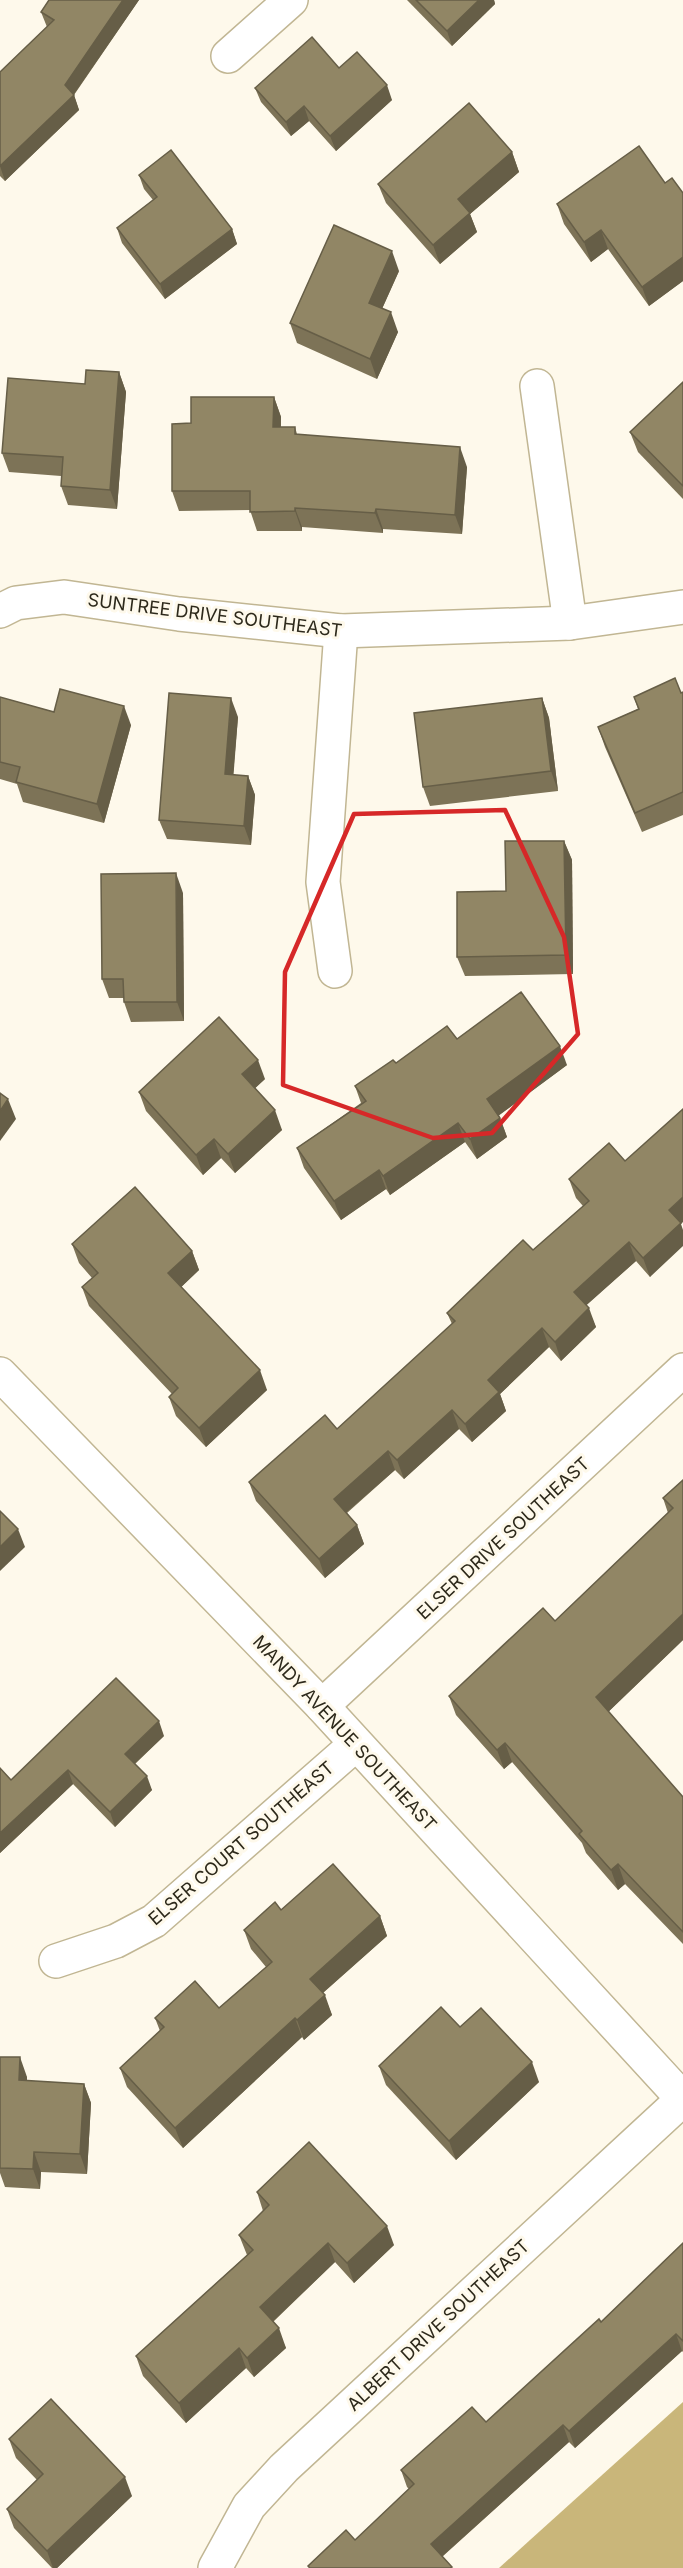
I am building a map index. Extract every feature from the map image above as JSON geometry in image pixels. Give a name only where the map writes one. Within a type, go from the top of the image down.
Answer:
[{"type":"street","points":[[228,56],[291,0]]},
{"type":"street","points":[[537,386],[570,623]]},
{"type":"street","name":"SUNTREE DRIVE SOUTHEAST","points":[[0,610],[16,603],[64,597],[179,614],[341,632],[570,623],[683,607]]},
{"type":"street","points":[[335,971],[323,882],[341,632]]},
{"type":"street","name":"ELSER DRIVE SOUTHEAST","points":[[322,1706],[683,1370]]},
{"type":"street","name":"MANDY AVENUE SOUTHEAST","points":[[0,1374],[322,1706],[683,2099]]},
{"type":"street","name":"ELSER COURT SOUTHEAST","points":[[56,1961],[116,1941],[154,1921],[356,1744]]},
{"type":"street","name":"ALBERT DRIVE SOUTHEAST","points":[[215,2568],[249,2506],[284,2468],[683,2099]]},
{"type":"highlighted area","points":[[505,810],[564,937],[578,1034],[492,1133],[433,1138],[283,1085],[285,972],[354,814]]},
{"type":"shaded area","points":[[683,2402],[683,2568],[499,2568]]},
{"type":"building","points":[[49,0],[123,0],[65,85],[74,95],[0,166],[0,72],[54,20],[41,12]]},
{"type":"building","points":[[416,0],[479,0],[447,31]]},
{"type":"building","points":[[312,37],[339,68],[357,52],[387,85],[330,136],[304,106],[286,122],[255,88]]},
{"type":"building","points":[[469,103],[512,152],[458,199],[470,213],[433,245],[378,184]]},
{"type":"building","points":[[639,146],[665,183],[672,178],[683,193],[683,257],[642,287],[601,230],[584,242],[557,204]]},
{"type":"building","points":[[171,150],[232,229],[160,284],[117,228],[157,197],[139,175]]},
{"type":"building","points":[[334,225],[392,251],[369,303],[391,312],[370,359],[290,323]]},
{"type":"building","points":[[86,370],[119,372],[110,490],[61,486],[63,457],[2,453],[8,378],[85,384]]},
{"type":"building","points":[[683,382],[683,486],[630,432]]},
{"type":"building","points":[[191,397],[274,397],[273,427],[295,427],[295,434],[460,447],[455,515],[376,509],[375,513],[295,508],[295,511],[250,512],[250,491],[172,491],[172,424],[191,423]]},
{"type":"building","points":[[675,678],[681,693],[683,692],[683,792],[635,813],[598,727],[639,709],[634,697]]},
{"type":"building","points":[[60,689],[124,706],[97,804],[16,782],[20,767],[0,762],[0,697],[54,712]]},
{"type":"building","points":[[169,693],[231,698],[225,774],[248,776],[244,826],[159,820]]},
{"type":"building","points":[[542,698],[551,771],[423,787],[414,713]]},
{"type":"building","points":[[505,841],[564,841],[566,955],[457,957],[457,892],[506,891]]},
{"type":"building","points":[[176,873],[177,1002],[124,1002],[123,979],[102,979],[101,874]]},
{"type":"building","points":[[521,992],[560,1046],[487,1099],[500,1118],[470,1139],[458,1123],[383,1176],[379,1170],[334,1201],[297,1148],[366,1101],[355,1086],[393,1060],[396,1063],[447,1026],[457,1039]]},
{"type":"building","points":[[219,1017],[258,1060],[242,1074],[275,1110],[228,1154],[214,1139],[196,1155],[139,1092]]},
{"type":"building","points":[[0,1093],[8,1099],[0,1111]]},
{"type":"building","points":[[683,1109],[683,1197],[669,1210],[681,1223],[643,1258],[629,1242],[574,1292],[589,1308],[555,1342],[542,1328],[488,1380],[499,1392],[465,1424],[452,1410],[397,1460],[388,1451],[334,1499],[357,1525],[319,1559],[249,1482],[325,1415],[337,1429],[455,1321],[447,1313],[523,1240],[533,1250],[589,1201],[569,1179],[609,1143],[625,1161]]},
{"type":"building","points":[[135,1187],[192,1251],[168,1273],[260,1370],[199,1428],[169,1397],[178,1388],[82,1287],[98,1273],[72,1244]]},
{"type":"building","points":[[683,1480],[683,1614],[596,1697],[683,1797],[683,1932],[618,1864],[611,1870],[579,1834],[582,1831],[505,1743],[497,1750],[449,1696],[543,1608],[555,1621],[673,1508],[663,1498]]},
{"type":"building","points":[[0,1511],[18,1529],[0,1547]]},
{"type":"building","points":[[116,1678],[159,1721],[125,1754],[147,1776],[110,1812],[68,1770],[0,1833],[0,1768],[11,1780]]},
{"type":"building","points":[[333,1864],[380,1916],[310,1979],[325,1995],[297,2020],[295,2018],[175,2128],[120,2068],[164,2027],[155,2018],[195,1981],[219,2008],[272,1962],[244,1930],[275,1902],[281,1910]]},
{"type":"building","points":[[441,2007],[460,2027],[481,2008],[532,2062],[449,2141],[379,2066]]},
{"type":"building","points":[[0,2057],[20,2057],[19,2080],[84,2084],[80,2154],[34,2152],[33,2169],[0,2168]]},
{"type":"building","points":[[309,2142],[387,2226],[347,2263],[328,2243],[260,2307],[279,2328],[247,2358],[239,2348],[179,2403],[136,2356],[253,2250],[239,2235],[269,2205],[257,2192]]},
{"type":"building","points":[[683,2243],[683,2341],[676,2334],[569,2431],[563,2425],[431,2544],[452,2567],[310,2568],[308,2566],[346,2530],[355,2540],[414,2484],[401,2470],[472,2407],[486,2422],[599,2319],[601,2322]]},
{"type":"building","points":[[51,2399],[125,2477],[47,2551],[7,2509],[43,2474],[9,2439]]}]
